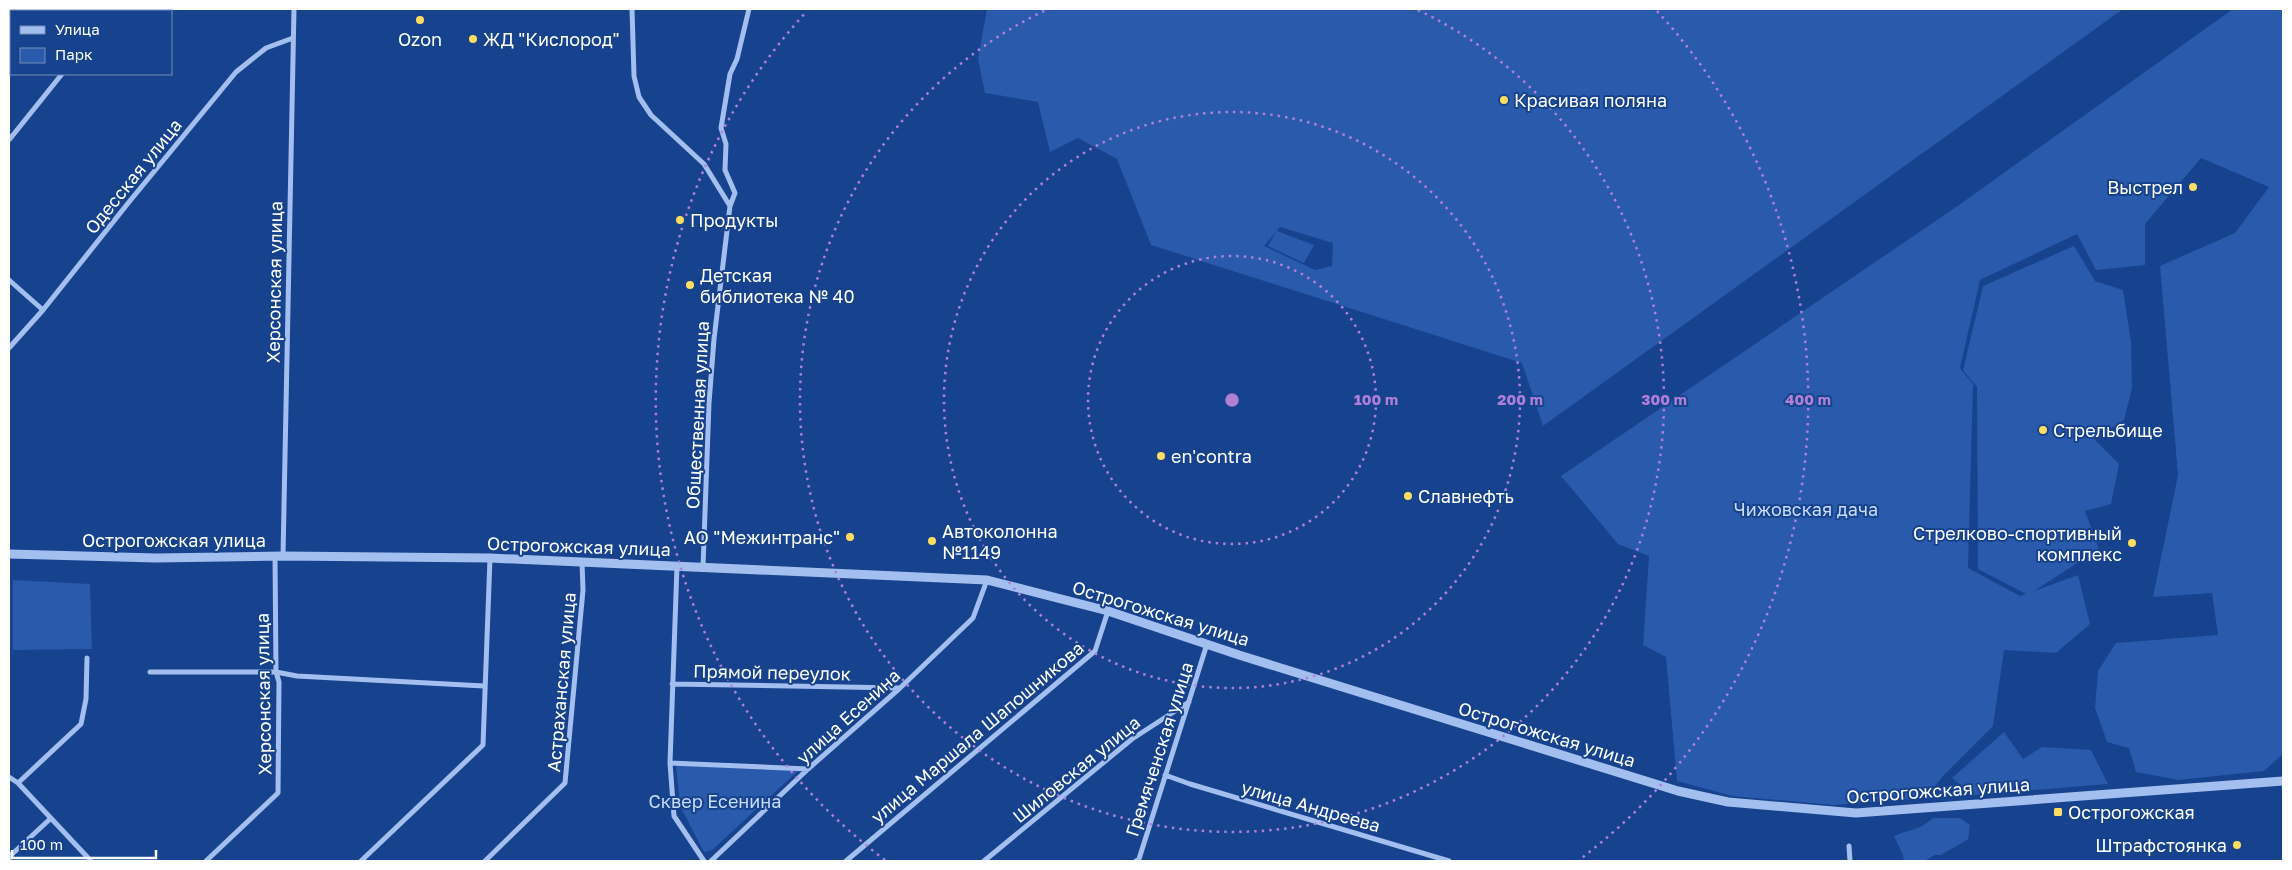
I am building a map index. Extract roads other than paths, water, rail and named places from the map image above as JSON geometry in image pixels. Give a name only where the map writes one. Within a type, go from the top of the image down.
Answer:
[{"type":"street","name":"Херсонская улица","points":[[206,861],[278,793],[279,682],[276,672],[294,9]]},
{"type":"street","points":[[632,9],[634,76],[639,97],[651,115],[704,164],[730,206]]},
{"type":"street","name":"Общественная улица","points":[[703,567],[714,339],[730,206],[735,194],[725,170],[726,144],[721,128],[730,74],[737,59],[749,9]]},
{"type":"street","name":"Одесская улица","points":[[9,348],[43,310],[128,202],[236,72],[266,48],[293,38]]},
{"type":"street","points":[[9,140],[61,75]]},
{"type":"street","points":[[9,280],[43,310]]},
{"type":"street","name":"Острогожская улица","points":[[9,554],[156,558],[279,556],[490,558],[987,580],[1108,611],[1206,644],[1583,763],[1678,791],[1728,802],[1856,813],[2283,781]]},
{"type":"street","points":[[361,861],[483,745],[490,558]]},
{"type":"street","name":"Астраханская улица","points":[[485,861],[566,783],[583,590],[582,562]]},
{"type":"street","points":[[677,565],[670,762],[674,816],[704,861]]},
{"type":"street","name":"улица Есенина","points":[[711,861],[808,769],[900,688],[974,618],[987,580]]},
{"type":"street","name":"улица Маршала Шапошникова","points":[[846,861],[1095,651],[1108,611]]},
{"type":"street","name":"Гремяченская улица","points":[[1139,861],[1206,644]]},
{"type":"street","points":[[18,783],[81,724],[86,699],[87,658]]},
{"type":"street","points":[[150,672],[276,672],[297,676],[484,686]]},
{"type":"street","name":"Прямой переулок","points":[[672,684],[900,688]]},
{"type":"street","name":"Шиловская улица","points":[[984,861],[1132,739],[1189,702]]},
{"type":"street","points":[[670,762],[808,769]]},
{"type":"street","name":"улица Андреева","points":[[1165,775],[1450,861]]},
{"type":"street","points":[[9,777],[18,783],[91,861]]},
{"type":"street","points":[[9,860],[9,857],[50,819]]},
{"type":"street","points":[[1849,846],[1850,861]]},
{"type":"place","name":"Ozon","points":[[420,20]]},
{"type":"place","name":"ЖД \"Кислород\"","points":[[473,39]]},
{"type":"place","name":"Красивая поляна","points":[[1504,100]]},
{"type":"place","name":"Выстрел","points":[[2193,187]]},
{"type":"place","name":"Продукты","points":[[680,220]]},
{"type":"place","name":"Детская библиотека № 40","points":[[690,285]]},
{"type":"place","name":"Стрельбище","points":[[2043,430]]},
{"type":"place","name":"en'contra","points":[[1161,456]]},
{"type":"place","name":"Cлавнефть","points":[[1408,496]]},
{"type":"place","name":"АО \"Межинтранс\"","points":[[850,537]]},
{"type":"place","name":"Автоколонна №1149","points":[[932,541]]},
{"type":"place","name":"Стрелково-спортивный комплекс","points":[[2132,543]]},
{"type":"place","name":"Острогожская","points":[[2058,812]]},
{"type":"place","name":"Штрафстоянка","points":[[2237,845]]},
{"type":"park label","name":"Чижовская дача","points":[[1806,509]]},
{"type":"park label","name":"Сквер Есенина","points":[[715,801]]}]
